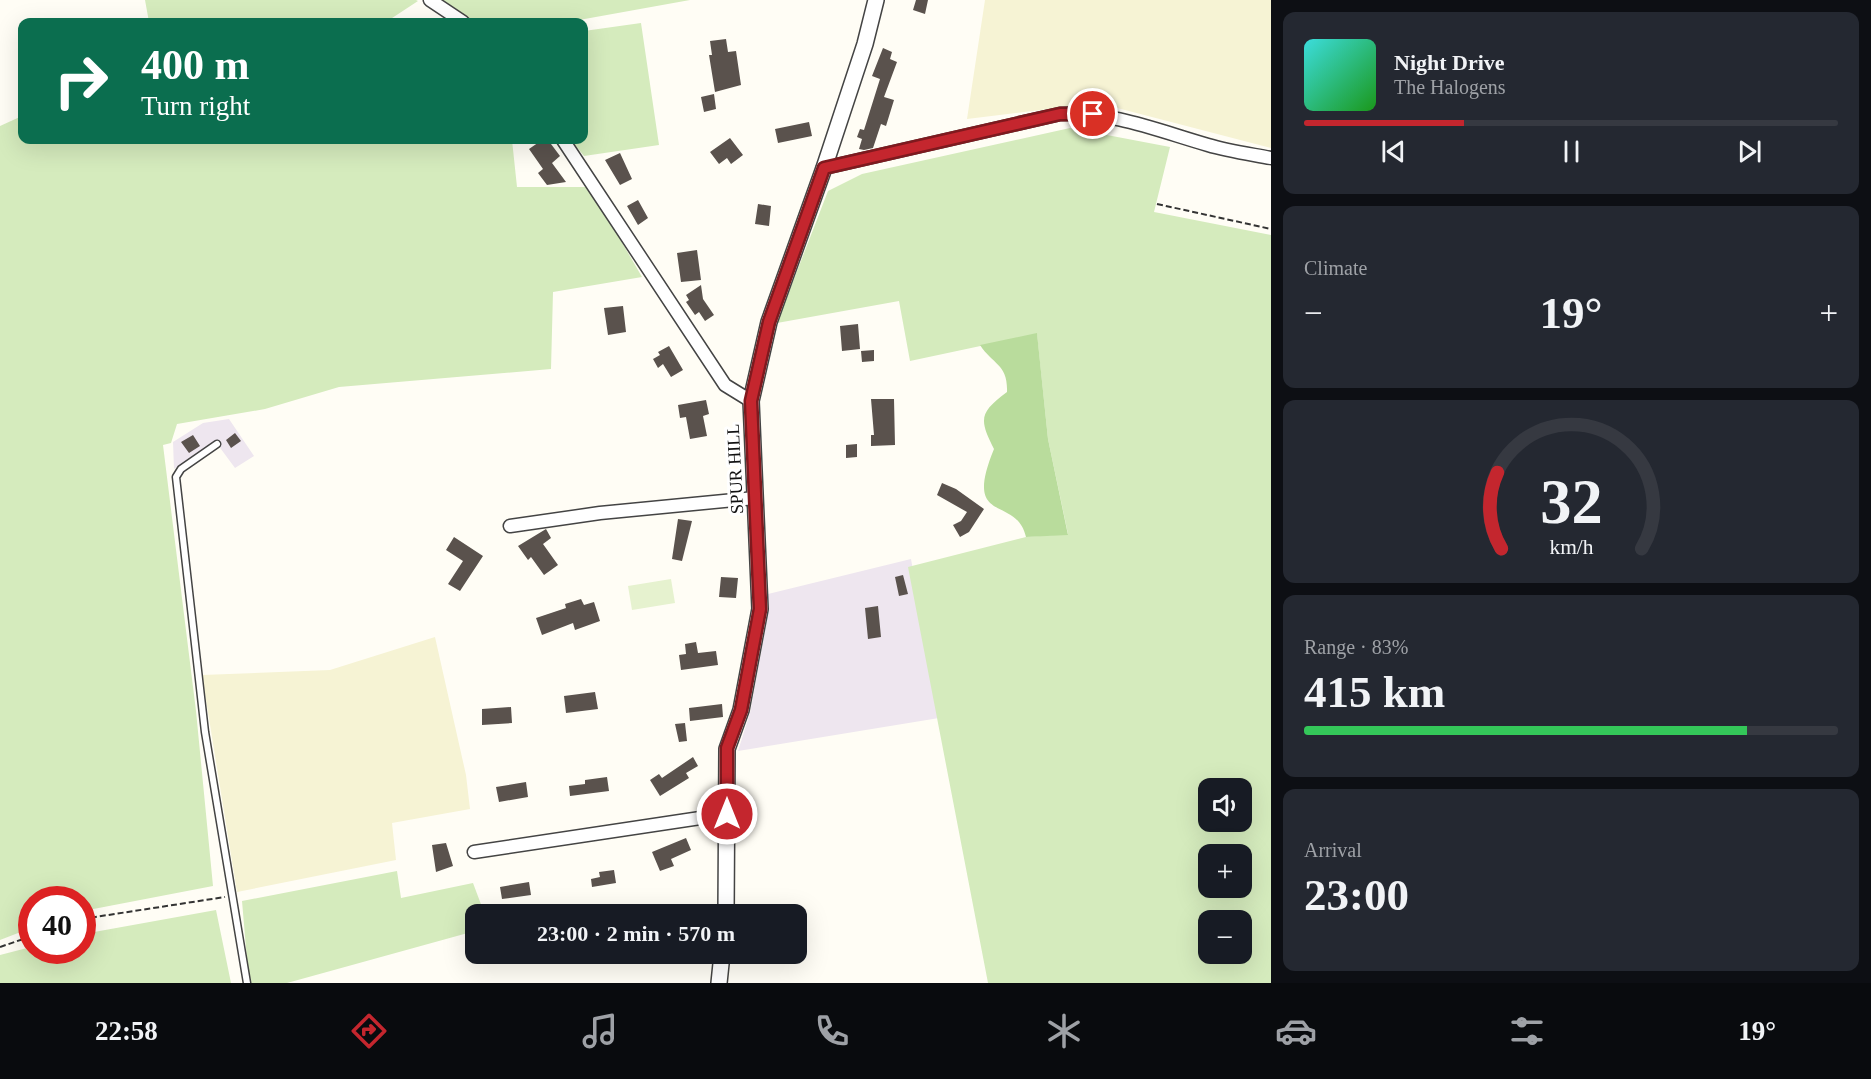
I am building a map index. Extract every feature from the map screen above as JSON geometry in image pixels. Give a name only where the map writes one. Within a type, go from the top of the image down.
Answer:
[{"type":"street","points":[[430,0],[457,18]]},
{"type":"street","name":"SPUR HILL","points":[[726,904],[727,748],[741,710],[759,618],[751,401],[769,322],[824,168],[865,44],[876,0]]},
{"type":"street","points":[[824,168],[1060,114],[1080,113],[1106,115],[1210,146],[1271,158]]},
{"type":"street","points":[[565,144],[725,385],[751,401]]},
{"type":"street","points":[[510,526],[600,513],[755,498]]},
{"type":"street","points":[[474,852],[727,814]]},
{"type":"street","points":[[719,983],[721,964]]},
{"type":"lane","points":[[217,444],[181,469],[176,477],[205,732],[247,983]]},
{"type":"path","points":[[1157,204],[1271,229]]},
{"type":"path","points":[[96,917],[233,896]]},
{"type":"path","points":[[0,947],[18,941]]},
{"type":"shaded area","points":[[985,0],[1271,0],[1271,148],[1098,103],[967,119]]},
{"type":"shaded area","points":[[229,419],[254,456],[235,468],[215,441],[174,469],[173,442],[203,423]]},
{"type":"shaded area","points":[[911,559],[939,718],[738,751],[750,713],[767,620],[768,594]]},
{"type":"shaded area","points":[[435,637],[466,775],[470,809],[392,823],[396,860],[237,892],[202,675],[330,670]]},
{"type":"green space","points":[[145,0],[418,1],[392,18],[148,18]]},
{"type":"green space","points":[[440,0],[690,0],[588,18],[465,18]]},
{"type":"green space","points":[[641,23],[659,145],[584,156],[574,144],[588,144],[588,30]]},
{"type":"green space","points":[[18,118],[18,144],[512,144],[517,187],[590,187],[642,277],[553,292],[551,369],[339,387],[265,409],[177,424],[171,443],[163,445],[196,711],[213,886],[96,908],[96,886],[18,886],[18,933],[0,940],[0,126]]},
{"type":"green space","points":[[1070,128],[1170,147],[1154,212],[1271,235],[1271,983],[988,983],[908,567],[1026,537],[1068,534],[1048,439],[1037,334],[910,361],[899,301],[777,323],[828,191],[862,174]]},
{"type":"green space","points":[[1037,333],[1048,439],[1068,535],[1026,537],[1020,524],[1012,516],[987,500],[984,490],[986,473],[994,449],[986,430],[984,417],[991,406],[1007,392],[1007,383],[1002,370],[980,345]]},
{"type":"green space","points":[[671,579],[675,603],[632,610],[628,586]]},
{"type":"green space","points":[[397,871],[401,898],[473,883],[481,904],[465,904],[465,934],[287,983],[249,983],[242,901]]},
{"type":"green space","points":[[216,910],[231,983],[0,983],[0,955],[18,950],[18,964],[96,964],[96,932]]},
{"type":"building","points":[[916,0],[928,0],[925,14],[913,10]]},
{"type":"building","points":[[726,39],[728,52],[736,51],[741,85],[715,92],[709,55],[712,55],[710,41]]},
{"type":"building","points":[[883,48],[892,52],[890,59],[897,62],[884,97],[894,100],[886,126],[881,124],[873,148],[859,149],[862,139],[857,137],[860,129],[864,130],[880,79],[872,76]]},
{"type":"building","points":[[714,94],[716,109],[704,112],[701,97]]},
{"type":"building","points":[[809,122],[812,136],[778,143],[775,129]]},
{"type":"building","points":[[730,138],[743,155],[731,164],[727,158],[719,164],[710,152]]},
{"type":"building","points":[[536,144],[551,144],[560,156],[552,163],[566,182],[547,185],[538,173],[543,169],[529,149]]},
{"type":"building","points":[[620,153],[632,179],[620,185],[605,160]]},
{"type":"building","points":[[638,200],[648,218],[638,225],[627,206]]},
{"type":"building","points":[[758,204],[771,206],[769,226],[755,224]]},
{"type":"building","points":[[697,250],[701,280],[681,282],[677,253]]},
{"type":"building","points":[[701,285],[703,299],[714,315],[705,321],[699,312],[695,315],[686,302],[689,300],[686,295]]},
{"type":"building","points":[[623,306],[626,332],[608,335],[604,308]]},
{"type":"building","points":[[858,324],[860,349],[842,351],[840,326]]},
{"type":"building","points":[[669,346],[683,370],[671,377],[663,364],[658,368],[653,359],[660,355],[658,352]]},
{"type":"building","points":[[874,350],[874,361],[862,362],[861,351]]},
{"type":"building","points":[[871,399],[894,399],[895,445],[871,446],[871,435],[874,435]]},
{"type":"building","points":[[706,400],[709,414],[703,416],[707,436],[690,439],[686,417],[680,418],[678,405]]},
{"type":"building","points":[[235,433],[241,441],[231,448],[226,440]]},
{"type":"building","points":[[193,435],[200,446],[189,453],[181,442]]},
{"type":"building","points":[[857,444],[857,457],[846,458],[846,445]]},
{"type":"building","points":[[942,483],[956,489],[984,509],[969,532],[960,537],[953,525],[961,521],[967,512],[937,495]]},
{"type":"building","points":[[678,519],[692,521],[682,561],[672,559]]},
{"type":"building","points":[[546,529],[551,538],[543,544],[558,565],[544,575],[531,557],[528,560],[518,546]]},
{"type":"building","points":[[454,537],[483,556],[460,591],[448,584],[463,561],[446,550]]},
{"type":"building","points":[[903,575],[908,594],[899,596],[895,577]]},
{"type":"building","points":[[721,577],[738,578],[736,598],[719,597]]},
{"type":"building","points":[[581,599],[584,605],[594,602],[600,621],[575,630],[573,623],[542,635],[536,618],[566,608],[565,604]]},
{"type":"building","points":[[878,606],[881,637],[868,639],[865,608]]},
{"type":"building","points":[[696,642],[698,653],[716,651],[718,665],[681,670],[679,655],[686,654],[685,644]]},
{"type":"building","points":[[595,692],[598,709],[566,713],[564,696]]},
{"type":"building","points":[[722,704],[723,717],[690,721],[689,708]]},
{"type":"building","points":[[511,707],[512,723],[482,725],[482,709]]},
{"type":"building","points":[[685,723],[687,741],[679,742],[675,724]]},
{"type":"building","points":[[693,757],[698,766],[686,773],[689,778],[660,796],[650,780],[659,774],[662,778]]},
{"type":"building","points":[[607,777],[609,791],[570,796],[569,786],[585,784],[585,780]]},
{"type":"building","points":[[526,782],[528,797],[499,802],[496,787]]},
{"type":"building","points":[[686,838],[691,850],[671,859],[674,866],[660,871],[652,852]]},
{"type":"building","points":[[446,843],[453,866],[436,872],[432,845]]},
{"type":"building","points":[[614,870],[616,883],[592,887],[591,879],[600,877],[599,872]]},
{"type":"building","points":[[529,882],[531,895],[502,899],[500,887]]},
{"type":"route","points":[[727,814],[727,748],[741,710],[760,609],[751,401],[769,322],[824,168],[1060,114],[1093,114]]}]
